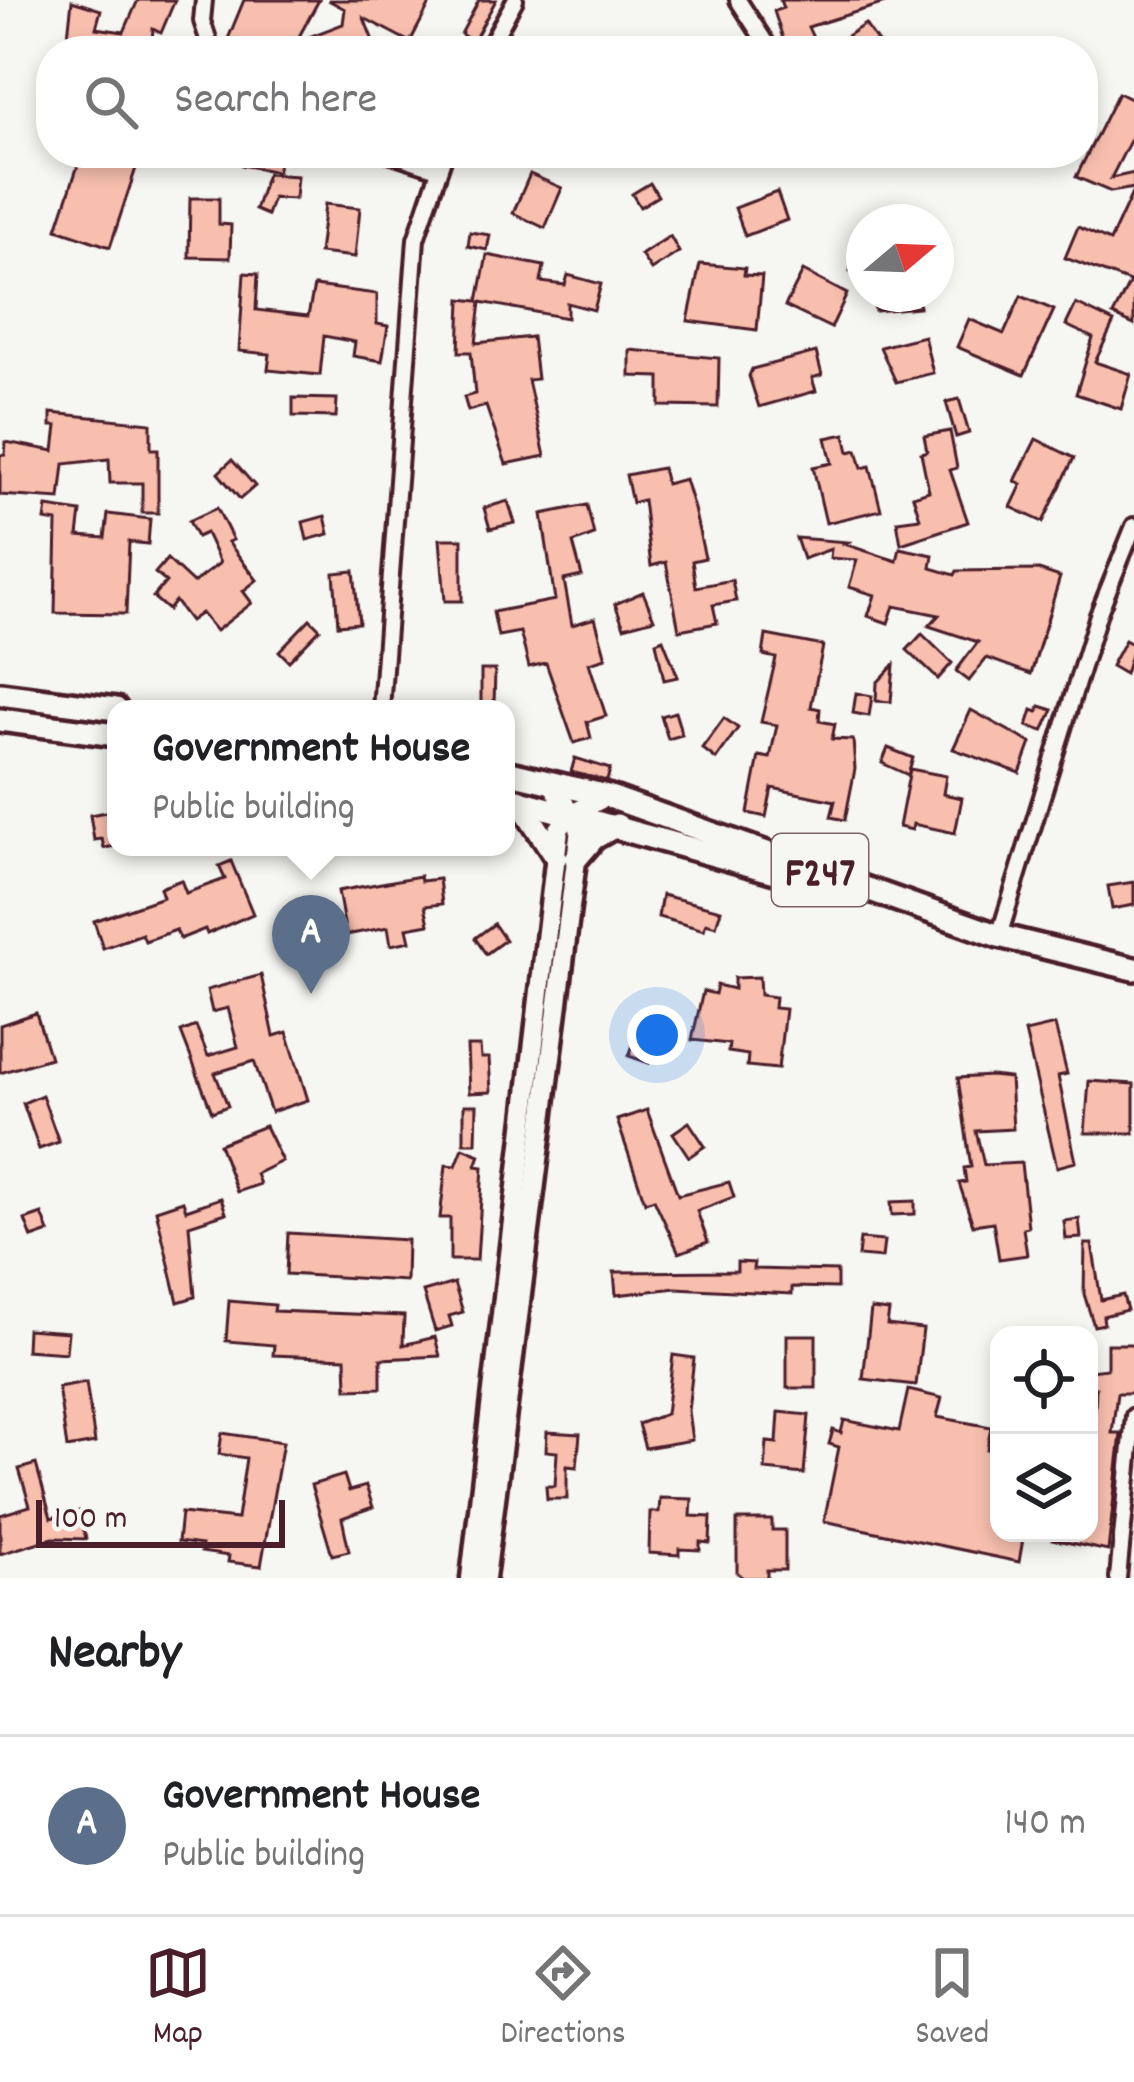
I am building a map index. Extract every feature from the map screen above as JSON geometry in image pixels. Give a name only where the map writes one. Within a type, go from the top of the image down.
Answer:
[{"type":"main road","points":[[0,694],[107,708]]},
{"type":"main road","points":[[0,720],[107,734]]},
{"type":"main road","name":"F247","points":[[515,774],[607,796],[999,936],[1134,973]]},
{"type":"main road","name":"F247","points":[[515,799],[1134,973]]},
{"type":"main road","points":[[515,801],[566,858],[617,825]]},
{"type":"street","points":[[204,0],[202,21],[207,36]]},
{"type":"street","points":[[495,36],[514,0]]},
{"type":"street","points":[[738,0],[761,36]]},
{"type":"street","points":[[382,700],[416,238],[435,168]]},
{"type":"street","points":[[999,936],[1098,615],[1134,526]]},
{"type":"street","points":[[551,782],[574,813]]},
{"type":"street","points":[[485,1578],[566,858],[559,829],[574,813],[607,796]]},
{"type":"street","points":[[471,1578],[566,858]]},
{"type":"street","points":[[1118,1578],[1134,1416]]},
{"type":"building","points":[[138,0],[175,0],[161,33],[153,29],[152,36],[68,36],[72,1],[101,10],[96,28],[124,32]]},
{"type":"building","points":[[244,0],[319,0],[299,36],[229,36]]},
{"type":"building","points":[[328,0],[432,0],[413,36],[398,36],[364,18],[371,36],[312,36],[343,24],[345,9]]},
{"type":"building","points":[[479,0],[496,0],[476,36],[461,34]]},
{"type":"building","points":[[780,0],[885,3],[808,27],[812,36],[782,36],[774,11],[783,8]]},
{"type":"building","points":[[865,24],[873,36],[847,36]]},
{"type":"building","points":[[1118,93],[1134,101],[1134,133],[1111,178],[1134,173],[1134,188],[1111,192],[1076,177],[1080,168],[1098,168],[1098,133]]},
{"type":"building","points":[[77,168],[136,168],[110,247],[57,229]]},
{"type":"building","points":[[267,174],[297,176],[295,199],[273,198],[267,215],[255,210]]},
{"type":"building","points":[[530,174],[562,188],[545,228],[513,213]]},
{"type":"building","points":[[650,183],[658,196],[640,207],[632,194]]},
{"type":"building","points":[[1134,189],[1134,325],[1113,315],[1130,282],[1065,258],[1078,227],[1110,241]]},
{"type":"building","points":[[777,192],[787,220],[745,236],[735,208]]},
{"type":"building","points":[[190,198],[219,198],[219,224],[231,225],[230,258],[189,257]]},
{"type":"building","points":[[325,204],[360,208],[355,257],[319,253]]},
{"type":"building","points":[[470,232],[490,235],[487,250],[468,246]]},
{"type":"building","points":[[670,236],[679,252],[651,270],[641,255]]},
{"type":"building","points":[[487,255],[544,266],[541,282],[565,285],[568,275],[601,284],[594,310],[567,303],[567,318],[481,302],[476,343],[532,337],[537,379],[528,380],[545,456],[506,464],[486,406],[468,411],[464,397],[475,394],[471,352],[459,352],[461,299],[478,301]]},
{"type":"building","points":[[700,264],[745,268],[744,275],[762,276],[757,330],[688,321]]},
{"type":"building","points":[[803,271],[846,293],[831,328],[785,306]]},
{"type":"building","points":[[244,273],[258,274],[256,310],[308,316],[314,286],[377,294],[377,324],[388,326],[382,361],[353,356],[355,342],[324,336],[320,375],[268,370],[270,354],[239,351]]},
{"type":"building","points":[[1021,296],[1054,310],[1024,375],[957,347],[969,319],[1004,334]]},
{"type":"building","points":[[1076,304],[1114,322],[1095,362],[1131,374],[1121,409],[1076,394],[1093,338],[1066,325]]},
{"type":"building","points":[[924,336],[933,373],[896,382],[880,347]]},
{"type":"building","points":[[630,350],[719,358],[718,407],[660,406],[660,377],[630,376]]},
{"type":"building","points":[[816,352],[822,375],[812,378],[816,391],[759,407],[749,376],[752,369]]},
{"type":"building","points":[[293,398],[337,399],[336,417],[293,416]]},
{"type":"building","points":[[959,399],[969,433],[956,437],[946,402]]},
{"type":"building","points":[[51,413],[151,423],[151,449],[158,449],[158,513],[142,513],[142,483],[110,483],[109,459],[64,464],[60,499],[0,495],[0,455],[5,455],[6,442],[54,451],[57,426],[51,426]]},
{"type":"building","points":[[950,431],[957,468],[950,470],[968,522],[901,544],[897,521],[920,518],[913,496],[929,491],[921,453],[927,451],[924,436]]},
{"type":"building","points":[[845,434],[849,452],[857,450],[862,468],[870,466],[881,510],[826,523],[813,467],[832,463],[826,438]]},
{"type":"building","points":[[1036,439],[1074,458],[1043,522],[1011,507],[1022,484],[1015,481]]},
{"type":"building","points":[[232,460],[255,486],[240,499],[218,473]]},
{"type":"building","points":[[662,468],[666,484],[685,479],[694,509],[705,558],[692,561],[696,587],[732,580],[736,601],[713,605],[717,623],[679,630],[666,562],[651,566],[643,500],[632,503],[626,475]]},
{"type":"building","points":[[508,501],[515,523],[490,529],[484,508]]},
{"type":"building","points":[[587,505],[594,535],[573,543],[582,576],[564,580],[572,625],[595,618],[606,658],[589,663],[606,716],[587,722],[591,738],[574,743],[546,663],[529,667],[520,632],[498,636],[493,612],[555,600],[542,514]]},
{"type":"building","points":[[47,507],[81,512],[78,536],[105,538],[108,514],[150,519],[148,544],[129,542],[126,614],[55,613],[57,522],[45,520]]},
{"type":"building","points":[[217,508],[233,540],[228,542],[257,580],[243,591],[252,603],[216,631],[201,613],[190,621],[175,601],[168,610],[153,597],[166,582],[155,573],[167,559],[193,583],[220,563],[206,533],[197,537],[189,521]]},
{"type":"building","points":[[325,516],[329,534],[307,540],[303,522]]},
{"type":"building","points":[[796,538],[848,542],[844,544],[897,561],[900,548],[933,555],[931,568],[955,575],[957,571],[1039,570],[1060,577],[1031,674],[987,658],[969,681],[956,671],[978,642],[929,626],[939,615],[894,606],[888,623],[868,616],[875,595],[849,587],[857,560],[830,558],[831,549],[803,559]]},
{"type":"building","points":[[440,539],[462,539],[462,601],[445,601]]},
{"type":"building","points":[[354,571],[359,623],[338,625],[334,573]]},
{"type":"building","points":[[643,592],[654,619],[624,627],[615,604]]},
{"type":"building","points":[[310,619],[320,629],[289,661],[279,651]]},
{"type":"building","points":[[922,634],[952,663],[938,679],[907,650]]},
{"type":"building","points":[[766,635],[823,646],[811,707],[820,709],[819,721],[835,724],[832,739],[853,740],[855,769],[845,820],[831,817],[835,801],[772,788],[766,817],[748,813],[759,756],[770,758],[777,725],[761,722],[776,658],[763,655]]},
{"type":"building","points":[[663,639],[678,677],[664,680],[656,642]]},
{"type":"building","points":[[1125,640],[1134,645],[1125,674],[1111,666]]},
{"type":"building","points":[[894,665],[891,702],[876,701],[877,683]]},
{"type":"building","points":[[481,670],[495,670],[494,700],[481,700]]},
{"type":"building","points":[[856,693],[872,696],[869,716],[853,713]]},
{"type":"building","points":[[1040,706],[1053,710],[1043,731],[1027,726],[1032,710],[1038,712]]},
{"type":"building","points":[[971,710],[1031,743],[1020,773],[953,749]]},
{"type":"building","points":[[675,712],[682,735],[668,739],[661,716]]},
{"type":"building","points":[[724,718],[738,728],[716,759],[702,748]]},
{"type":"building","points":[[888,748],[913,758],[908,775],[882,763]]},
{"type":"building","points":[[575,758],[610,769],[607,781],[571,772]]},
{"type":"building","points":[[910,769],[946,776],[943,794],[962,798],[955,833],[913,824],[912,830],[899,827]]},
{"type":"building","points":[[107,812],[107,848],[102,839],[94,840],[90,815]]},
{"type":"building","points":[[231,861],[253,914],[207,934],[205,929],[180,939],[176,930],[145,941],[142,934],[103,948],[94,921],[163,897],[160,888],[181,880],[186,893],[225,879],[219,866]]},
{"type":"building","points":[[420,876],[421,881],[439,879],[442,904],[425,906],[429,924],[407,928],[410,941],[391,945],[388,927],[346,935],[338,891]]},
{"type":"building","points":[[1134,882],[1134,905],[1112,909],[1108,886]]},
{"type":"building","points":[[662,895],[721,910],[716,926],[706,923],[704,930],[658,917]]},
{"type":"building","points":[[494,924],[505,940],[486,954],[475,938]]},
{"type":"building","points":[[261,975],[274,1036],[287,1032],[308,1100],[271,1112],[254,1061],[215,1073],[228,1106],[212,1112],[181,1032],[196,1026],[208,1056],[238,1047],[228,1008],[212,1012],[207,990]]},
{"type":"building","points":[[759,977],[760,995],[775,997],[774,1008],[785,1009],[778,1069],[747,1066],[748,1055],[728,1052],[729,1044],[692,1040],[703,991],[715,994],[717,985],[734,989],[734,978]]},
{"type":"building","points":[[36,1013],[50,1058],[0,1073],[0,1025]]},
{"type":"building","points":[[1055,1025],[1067,1074],[1058,1076],[1076,1162],[1057,1167],[1025,1032]]},
{"type":"building","points":[[635,1039],[655,1046],[649,1063],[629,1056]]},
{"type":"building","points":[[467,1046],[480,1046],[481,1058],[489,1058],[491,1092],[469,1093]]},
{"type":"building","points":[[958,1078],[1010,1078],[1013,1129],[976,1131],[984,1165],[1021,1163],[1028,1227],[1023,1228],[1027,1255],[999,1259],[993,1222],[973,1225],[959,1183],[966,1182],[964,1168],[971,1167]]},
{"type":"building","points":[[1089,1081],[1134,1084],[1134,1133],[1085,1133]]},
{"type":"building","points":[[42,1095],[59,1142],[39,1149],[23,1103]]},
{"type":"building","points":[[464,1105],[477,1105],[476,1143],[464,1143]]},
{"type":"building","points":[[647,1110],[678,1195],[729,1182],[734,1197],[697,1211],[708,1242],[679,1253],[654,1199],[645,1202],[617,1120]]},
{"type":"building","points":[[689,1122],[705,1146],[689,1157],[673,1133]]},
{"type":"building","points":[[265,1126],[282,1161],[256,1174],[260,1184],[237,1192],[219,1144]]},
{"type":"building","points":[[463,1148],[480,1155],[476,1166],[483,1167],[477,1260],[450,1260],[450,1218],[440,1218],[446,1165],[456,1166]]},
{"type":"building","points":[[221,1198],[226,1213],[189,1225],[195,1297],[178,1302],[156,1210],[183,1201],[186,1210]]},
{"type":"building","points":[[915,1201],[915,1214],[892,1215],[891,1202]]},
{"type":"building","points":[[42,1214],[49,1232],[32,1238],[25,1220]]},
{"type":"building","points":[[1079,1219],[1081,1238],[1066,1239],[1064,1221]]},
{"type":"building","points":[[288,1233],[407,1240],[406,1281],[286,1274]]},
{"type":"building","points":[[860,1239],[884,1241],[882,1258],[858,1256]]},
{"type":"building","points":[[1085,1244],[1092,1244],[1101,1300],[1123,1295],[1127,1310],[1103,1316],[1104,1324],[1094,1326],[1084,1294]]},
{"type":"building","points":[[737,1262],[754,1263],[753,1269],[837,1271],[837,1288],[792,1287],[792,1294],[676,1288],[616,1295],[614,1272],[737,1271]]},
{"type":"building","points":[[454,1283],[463,1312],[449,1316],[452,1326],[435,1331],[423,1292]]},
{"type":"building","points":[[229,1301],[275,1305],[274,1311],[404,1316],[403,1345],[435,1337],[440,1356],[381,1359],[381,1388],[347,1389],[346,1358],[273,1355],[274,1345],[226,1341]]},
{"type":"building","points":[[871,1309],[889,1311],[887,1325],[923,1329],[916,1385],[863,1379]]},
{"type":"building","points":[[27,1329],[68,1332],[66,1353],[26,1350]]},
{"type":"building","points":[[787,1335],[816,1335],[816,1388],[787,1388]]},
{"type":"building","points":[[1107,1344],[1134,1344],[1134,1393],[1117,1393],[1112,1433],[1121,1433],[1108,1551],[1066,1542],[1098,1542],[1098,1370],[1107,1369]]},
{"type":"building","points":[[673,1355],[694,1358],[688,1411],[692,1440],[645,1448],[638,1424],[666,1414]]},
{"type":"building","points":[[86,1382],[95,1443],[67,1448],[58,1387]]},
{"type":"building","points":[[908,1390],[942,1398],[937,1417],[990,1427],[990,1542],[1022,1542],[1019,1562],[824,1521],[839,1447],[829,1444],[833,1430],[841,1433],[844,1420],[899,1431]]},
{"type":"building","points":[[779,1412],[809,1415],[804,1474],[765,1470],[767,1442],[777,1443]]},
{"type":"building","points":[[547,1432],[580,1434],[577,1467],[567,1466],[567,1499],[547,1499],[546,1486],[555,1486],[557,1452],[546,1451]]},
{"type":"building","points":[[222,1433],[283,1442],[261,1566],[228,1562],[229,1556],[201,1552],[202,1545],[178,1542],[181,1513],[237,1519],[246,1458],[219,1454]]},
{"type":"building","points":[[36,1464],[51,1518],[79,1511],[86,1539],[53,1538],[0,1554],[0,1515],[30,1506],[19,1469]]},
{"type":"building","points":[[344,1475],[349,1491],[366,1486],[373,1507],[342,1518],[349,1551],[332,1555],[311,1485]]},
{"type":"building","points":[[660,1498],[692,1499],[691,1516],[711,1517],[710,1543],[700,1542],[700,1550],[679,1549],[679,1555],[649,1553],[650,1512],[659,1512]]},
{"type":"building","points":[[737,1520],[772,1520],[772,1530],[785,1530],[785,1570],[767,1570],[767,1578],[743,1578],[737,1572]]},
{"type":"place","name":"Government House","points":[[311,994]]}]
